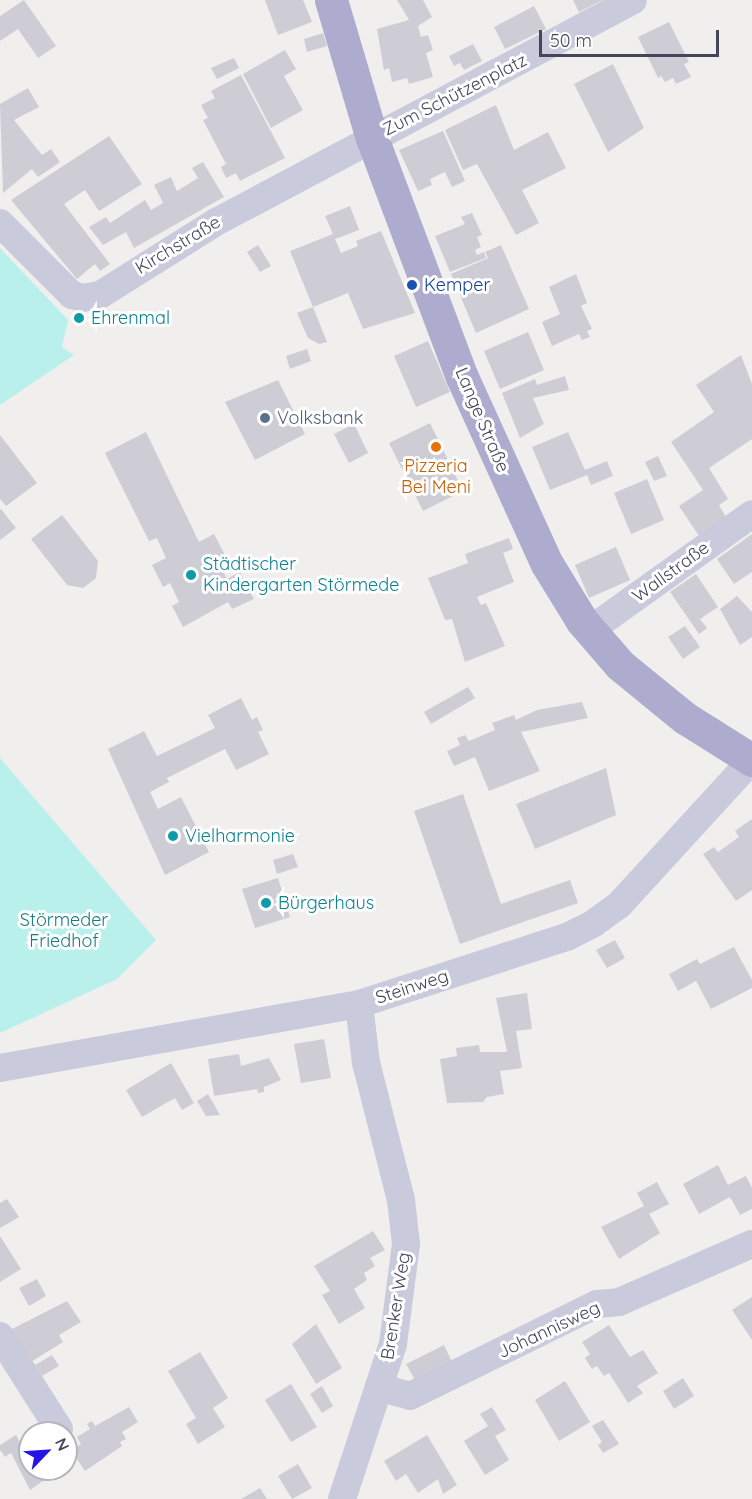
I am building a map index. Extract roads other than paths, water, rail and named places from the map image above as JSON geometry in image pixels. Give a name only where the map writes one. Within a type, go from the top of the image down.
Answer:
[{"type":"main road","name":"Lange Straße","points":[[331,0],[372,138],[462,376],[517,502],[553,574],[590,630],[620,665],[713,738],[752,760]]},
{"type":"street","name":"Zum Schützenplatz","points":[[372,138],[633,0]]},
{"type":"street","name":"Kirchstraße","points":[[0,223],[72,295],[83,298],[100,295],[216,222],[372,138]]},
{"type":"street","name":"Wallstraße","points":[[590,630],[752,514]]},
{"type":"street","name":"Steinweg","points":[[0,1068],[359,1004],[567,936],[594,923],[619,905],[752,760]]},
{"type":"street","name":"Brenker Weg","points":[[342,1499],[381,1388],[393,1344],[406,1244],[401,1200],[366,1063],[359,1004]]},
{"type":"street","name":"Johannisweg","points":[[381,1388],[410,1396],[597,1304],[619,1302],[752,1244]]},
{"type":"street","points":[[0,1335],[54,1421]]},
{"type":"place","name":"Kemper","points":[[412,285]]},
{"type":"place","name":"Ehrenmal","points":[[79,318]]},
{"type":"place","name":"Volksbank","points":[[265,418]]},
{"type":"place","name":"Pizzeria Bei Meni","points":[[436,447]]},
{"type":"place","name":"Städtischer Kindergarten Störmede","points":[[191,575]]},
{"type":"place","name":"Vielharmonie","points":[[173,836]]},
{"type":"place","name":"Bürgerhaus","points":[[266,903]]},
{"type":"park label","name":"Störmeder Friedhof","points":[[64,931]]}]
